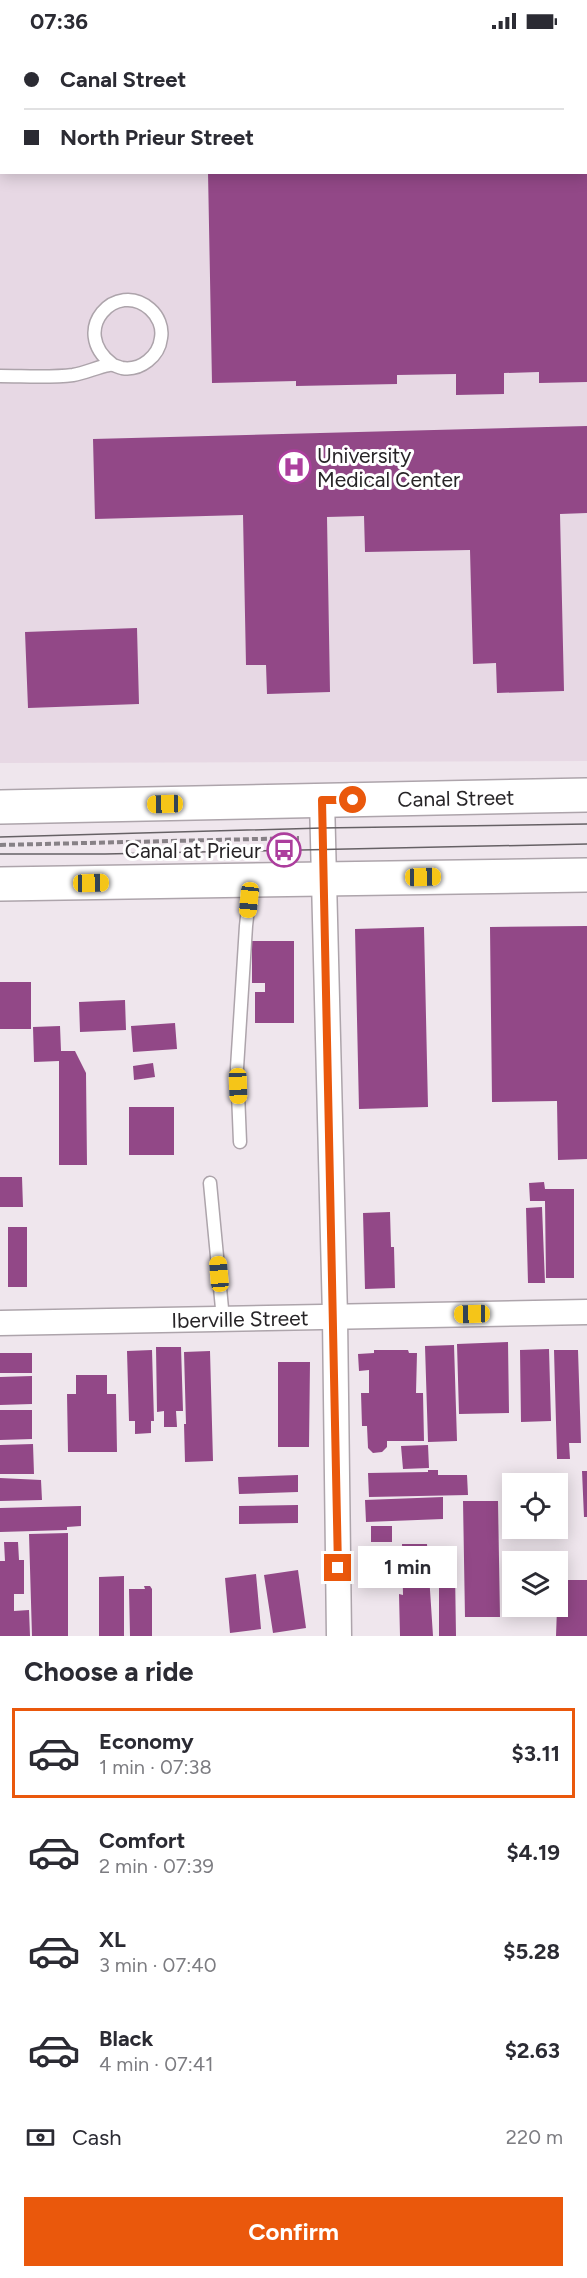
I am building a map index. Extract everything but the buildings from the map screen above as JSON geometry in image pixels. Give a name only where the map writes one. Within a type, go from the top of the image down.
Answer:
[{"type":"main road","name":"Canal Street","points":[[0,807],[587,795]]},
{"type":"main road","points":[[0,884],[587,875]]},
{"type":"street","points":[[322,800],[339,1636]]},
{"type":"street","name":"Iberville Street","points":[[0,1323],[587,1312]]},
{"type":"lane","points":[[0,376],[74,375],[112,364],[122,368],[144,364],[159,348],[161,326],[157,316],[139,302],[128,300],[116,302],[106,308],[94,327],[97,349],[112,364]]},
{"type":"lane","points":[[240,1142],[237,1068],[251,880]]},
{"type":"lane","points":[[210,1183],[223,1319]]},
{"type":"path","points":[[0,845],[323,838]]},
{"type":"shaded area","name":"University Medical Center","points":[[0,174],[587,174],[587,761],[0,763]]},
{"type":"tram line","points":[[0,837],[322,828],[587,824]]},
{"type":"tram line","points":[[0,854],[587,844]]},
{"type":"place","name":"University Medical Center","points":[[294,467]]},
{"type":"place","name":"Canal at Prieur","points":[[284,850]]},
{"type":"route","points":[[338,1568],[322,800],[353,800]]}]
